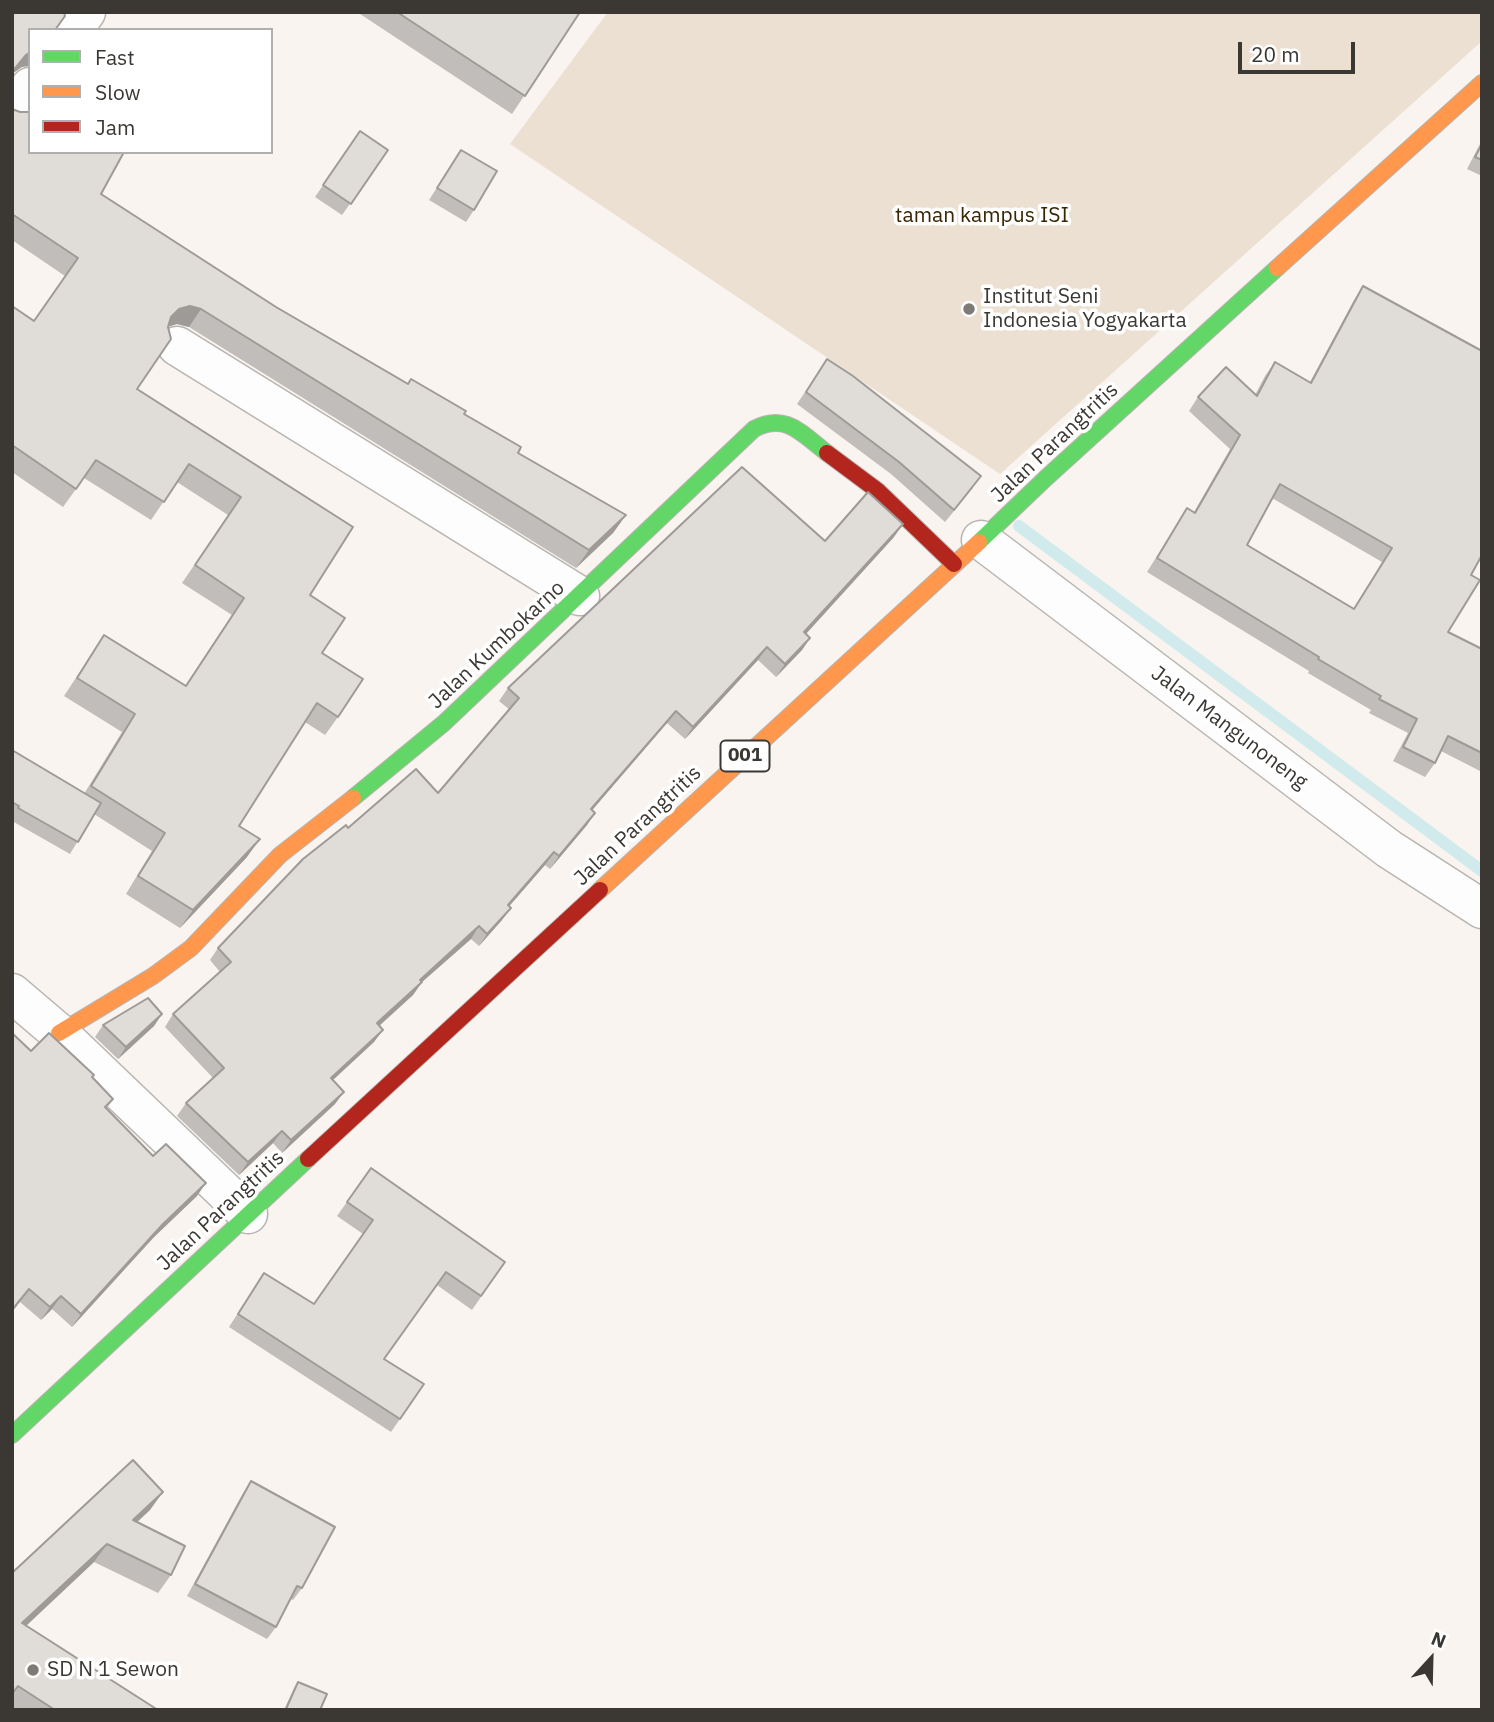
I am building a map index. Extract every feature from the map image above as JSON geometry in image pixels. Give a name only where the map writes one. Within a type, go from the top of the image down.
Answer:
[{"type":"main road","name":"Jalan Parangtritis","points":[[12,1435],[247,1214],[1046,478],[1482,83]]},
{"type":"main road","name":"Jalan Kumbokarno","points":[[59,1033],[153,976],[191,948],[280,855],[444,723],[754,429],[765,423],[785,422],[878,491],[968,552]]},
{"type":"street","points":[[74,28],[86,12]]},
{"type":"street","points":[[12,109],[28,89]]},
{"type":"street","points":[[177,346],[580,596]]},
{"type":"street","name":"Jalan Mangunoneng","points":[[968,552],[1389,849],[1482,909]]},
{"type":"street","points":[[12,993],[59,1033],[247,1214]]},
{"type":"green space","name":"taman kampus ISI","points":[[608,12],[1482,12],[1482,41],[1000,474],[510,144]]},
{"type":"building","points":[[12,12],[64,12],[65,16],[56,28],[28,28],[28,54],[12,72]]},
{"type":"building","points":[[397,12],[580,12],[525,96]]},
{"type":"building","points":[[12,109],[28,112],[28,154],[123,154],[101,194],[276,307],[408,384],[411,379],[466,411],[464,414],[521,447],[518,453],[626,515],[589,550],[201,309],[190,306],[179,309],[171,317],[168,327],[171,339],[137,389],[353,527],[310,595],[345,618],[322,653],[363,679],[338,717],[317,703],[239,826],[260,839],[193,910],[138,876],[165,833],[91,786],[135,714],[77,678],[104,635],[186,686],[244,598],[195,565],[241,497],[189,464],[164,502],[96,460],[76,489],[12,445],[12,306],[34,321],[78,258],[12,214]]},
{"type":"building","points":[[360,131],[388,150],[351,204],[323,185]]},
{"type":"building","points":[[1482,144],[1482,160],[1475,157]]},
{"type":"building","points":[[461,150],[497,171],[474,210],[437,188]]},
{"type":"building","points":[[1363,286],[1482,351],[1482,555],[1471,575],[1480,580],[1448,632],[1482,649],[1482,753],[1448,736],[1435,763],[1403,747],[1417,719],[1379,699],[1381,696],[1157,558],[1187,508],[1195,513],[1240,435],[1198,397],[1226,367],[1257,396],[1275,362],[1311,383]],"holes":[[[1280,484],[1392,548],[1354,609],[1247,545]]]},
{"type":"building","points":[[827,359],[853,376],[981,476],[954,510],[899,462],[806,392]]},
{"type":"building","points":[[742,467],[825,541],[868,492],[903,524],[804,632],[810,638],[785,664],[767,647],[693,727],[676,711],[591,809],[595,813],[559,856],[554,852],[508,905],[511,908],[487,934],[479,926],[377,1023],[383,1030],[331,1078],[344,1092],[291,1140],[282,1131],[248,1162],[186,1103],[224,1068],[173,1014],[231,962],[218,948],[303,859],[346,825],[348,828],[416,769],[438,793],[519,698],[508,688]]},
{"type":"building","points":[[12,750],[101,803],[78,842],[12,802]]},
{"type":"building","points":[[148,998],[162,1014],[126,1047],[103,1025]]},
{"type":"building","points":[[12,1033],[31,1051],[49,1033],[94,1075],[92,1077],[113,1099],[105,1107],[153,1156],[166,1144],[206,1183],[163,1224],[81,1314],[61,1296],[50,1307],[29,1289],[12,1310]]},
{"type":"building","points":[[371,1168],[505,1262],[481,1296],[446,1272],[384,1359],[424,1384],[400,1419],[238,1314],[264,1273],[314,1304],[373,1220],[347,1202]]},
{"type":"building","points":[[133,1460],[163,1492],[133,1520],[185,1546],[171,1575],[107,1544],[22,1623],[158,1710],[55,1710],[18,1686],[12,1694],[12,1573]]},
{"type":"building","points":[[251,1481],[335,1527],[302,1588],[297,1586],[276,1627],[195,1584]]},
{"type":"building","points":[[298,1682],[327,1694],[320,1710],[286,1709]]},
{"type":"waterway","points":[[1019,526],[1482,871]]},
{"type":"traffic: fast","points":[[979,542],[1277,268]]},
{"type":"traffic: fast","points":[[353,798],[444,723],[754,429],[765,424],[785,424],[827,453]]},
{"type":"traffic: fast","points":[[12,1435],[308,1159]]},
{"type":"traffic: slow","points":[[1277,268],[1482,83]]},
{"type":"traffic: slow","points":[[600,890],[979,542]]},
{"type":"traffic: slow","points":[[59,1033],[153,976],[191,948],[280,855],[353,798]]},
{"type":"traffic: jam","points":[[827,453],[878,491],[954,564]]},
{"type":"traffic: jam","points":[[308,1159],[600,890]]},
{"type":"place","name":"Institut Seni Indonesia Yogyakarta","points":[[969,309]]},
{"type":"place","name":"SD N 1 Sewon","points":[[33,1670]]}]
